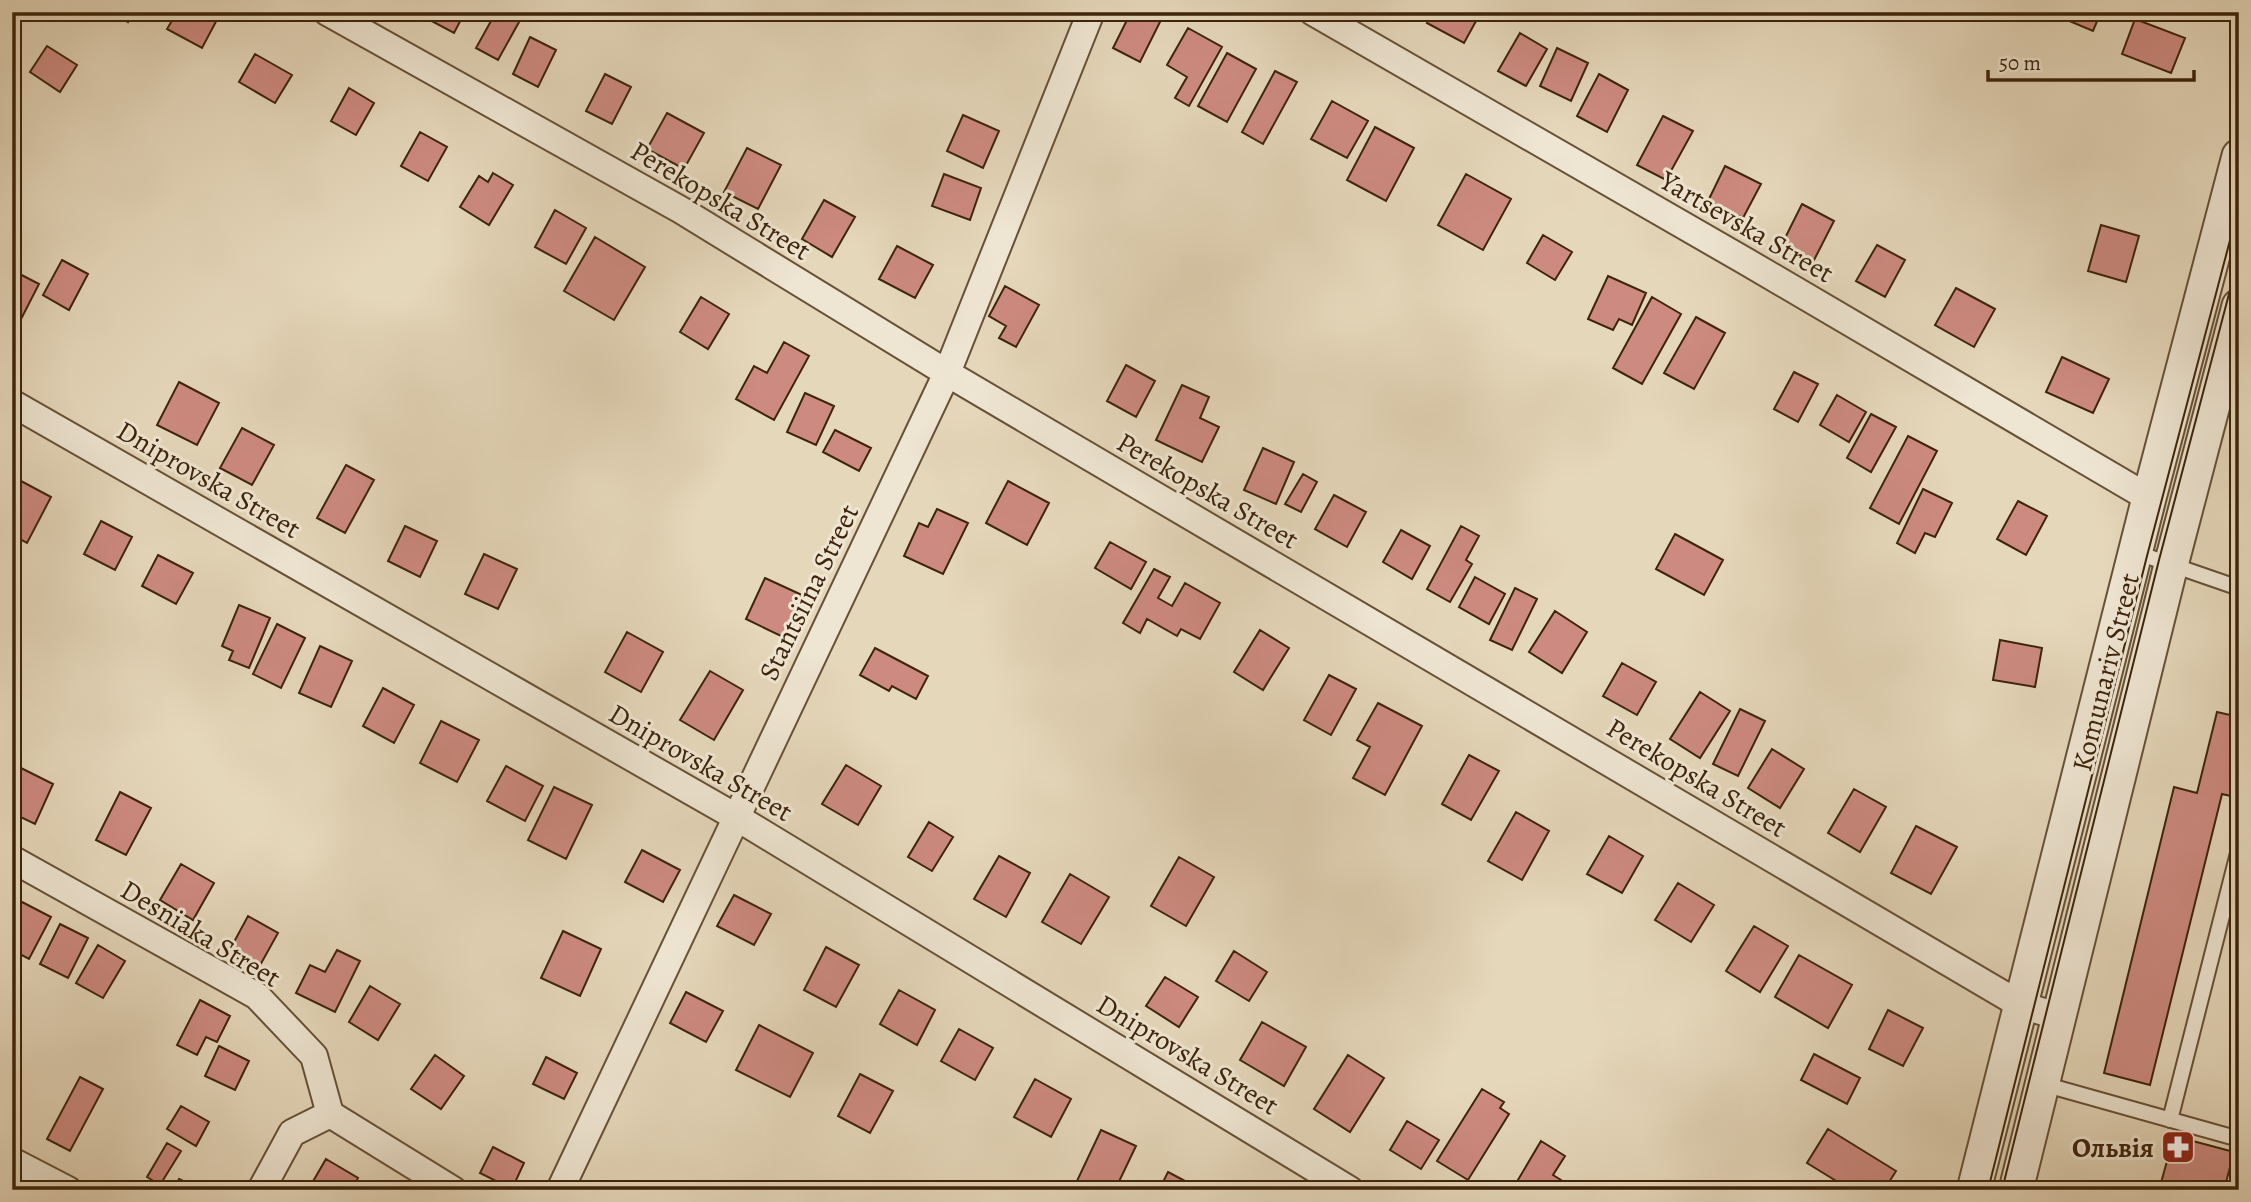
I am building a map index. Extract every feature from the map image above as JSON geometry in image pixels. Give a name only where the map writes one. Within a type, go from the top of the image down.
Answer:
[{"type":"street","name":"Perekopska Street","points":[[327,12],[681,210],[947,373],[2021,1005],[2060,1017]]},
{"type":"street","name":"Stantsiina Street","points":[[559,1190],[947,373],[1091,12]]},
{"type":"street","name":"Yartsevska Street","points":[[1312,12],[1748,262],[2149,498]]},
{"type":"street","name":"Komunariv Street","points":[[1974,1190],[2135,552],[2239,156]]},
{"type":"street","name":"Komunariv Street","points":[[2016,1190],[2239,306]]},
{"type":"street","name":"Dniprovska Street","points":[[12,403],[736,817],[1350,1190]]},
{"type":"street","name":"Desniaka Street","points":[[12,859],[257,996],[314,1056],[330,1114]]},
{"type":"street","points":[[261,1190],[292,1133],[330,1114],[453,1190]]},
{"type":"street","points":[[12,1161],[68,1190]]},
{"type":"lane","points":[[2135,552],[2239,588]]},
{"type":"lane","points":[[2171,1120],[2239,849]]},
{"type":"lane","points":[[2043,1084],[2239,1139]]},
{"type":"building","points":[[112,12],[134,12],[128,22]]},
{"type":"building","points":[[177,12],[220,14],[202,48],[167,29]]},
{"type":"building","points":[[429,12],[465,12],[454,33],[426,18]]},
{"type":"building","points":[[496,12],[502,12],[519,22],[498,60],[476,48]]},
{"type":"building","points":[[1131,12],[1146,12],[1161,20],[1140,62],[1113,48]]},
{"type":"building","points":[[1433,12],[1481,12],[1464,43],[1427,23]]},
{"type":"building","points":[[2048,12],[2101,12],[2093,31]]},
{"type":"building","points":[[2135,19],[2185,38],[2171,73],[2122,54]]},
{"type":"building","points":[[1188,28],[1222,47],[1189,106],[1175,98],[1187,77],[1167,65]]},
{"type":"building","points":[[1520,33],[1547,49],[1526,86],[1498,71]]},
{"type":"building","points":[[530,37],[556,50],[538,87],[513,74]]},
{"type":"building","points":[[47,46],[77,65],[60,92],[30,72]]},
{"type":"building","points":[[1557,48],[1588,63],[1571,101],[1540,86]]},
{"type":"building","points":[[1227,53],[1256,69],[1227,122],[1198,106]]},
{"type":"building","points":[[255,54],[292,75],[275,103],[239,82]]},
{"type":"building","points":[[1275,71],[1297,82],[1263,144],[1242,132]]},
{"type":"building","points":[[605,74],[631,87],[612,124],[586,111]]},
{"type":"building","points":[[1599,74],[1628,90],[1607,132],[1577,116]]},
{"type":"building","points":[[349,88],[374,103],[356,135],[331,121]]},
{"type":"building","points":[[1332,101],[1368,121],[1347,158],[1311,139]]},
{"type":"building","points":[[667,113],[704,133],[684,169],[647,149]]},
{"type":"building","points":[[963,115],[999,131],[983,168],[947,151]]},
{"type":"building","points":[[1663,116],[1693,131],[1666,180],[1637,165]]},
{"type":"building","points":[[1375,127],[1414,148],[1386,201],[1347,180]]},
{"type":"building","points":[[420,132],[447,147],[428,181],[401,166]]},
{"type":"building","points":[[747,148],[781,165],[758,209],[724,192]]},
{"type":"building","points":[[1725,166],[1761,184],[1743,218],[1708,201]]},
{"type":"building","points":[[493,173],[513,185],[489,225],[460,207],[479,176],[488,182]]},
{"type":"building","points":[[944,174],[981,188],[970,220],[932,206]]},
{"type":"building","points":[[1466,174],[1511,199],[1483,250],[1438,225]]},
{"type":"building","points":[[824,200],[855,217],[832,257],[802,239]]},
{"type":"building","points":[[1802,204],[1834,221],[1813,262],[1781,246]]},
{"type":"building","points":[[555,210],[586,228],[566,264],[535,247]]},
{"type":"building","points":[[2101,225],[2139,236],[2126,282],[2088,271]]},
{"type":"building","points":[[1543,235],[1572,252],[1555,280],[1527,263]]},
{"type":"building","points":[[595,237],[645,267],[614,320],[564,291]]},
{"type":"building","points":[[1877,245],[1905,260],[1885,297],[1856,281]]},
{"type":"building","points":[[897,246],[933,265],[915,298],[879,279]]},
{"type":"building","points":[[62,260],[88,274],[69,310],[43,295]]},
{"type":"building","points":[[12,270],[39,284],[17,327],[12,325]]},
{"type":"building","points":[[1608,276],[1646,293],[1632,325],[1619,319],[1613,330],[1588,319]]},
{"type":"building","points":[[1005,286],[1039,305],[1016,347],[999,338],[1006,326],[989,316]]},
{"type":"building","points":[[1956,288],[1995,309],[1974,347],[1935,325]]},
{"type":"building","points":[[701,297],[729,314],[708,349],[680,332]]},
{"type":"building","points":[[1652,297],[1681,314],[1642,384],[1613,368]]},
{"type":"building","points":[[1696,317],[1725,333],[1694,389],[1664,373]]},
{"type":"building","points":[[784,342],[809,356],[774,420],[736,399],[754,366],[767,373]]},
{"type":"building","points":[[2062,357],[2109,379],[2093,413],[2046,392]]},
{"type":"building","points":[[1126,365],[1155,381],[1136,417],[1107,401]]},
{"type":"building","points":[[1794,372],[1818,384],[1798,422],[1774,409]]},
{"type":"building","points":[[179,382],[219,403],[197,445],[157,425]]},
{"type":"building","points":[[1182,385],[1209,397],[1200,418],[1219,427],[1202,462],[1156,440]]},
{"type":"building","points":[[805,393],[834,406],[816,445],[787,432]]},
{"type":"building","points":[[1837,395],[1866,412],[1849,442],[1820,425]]},
{"type":"building","points":[[1871,414],[1896,427],[1871,472],[1847,458]]},
{"type":"building","points":[[242,428],[274,445],[252,485],[220,468]]},
{"type":"building","points":[[835,430],[871,448],[859,471],[823,452]]},
{"type":"building","points":[[1908,436],[1937,451],[1899,524],[1870,508]]},
{"type":"building","points":[[1263,448],[1294,462],[1276,504],[1244,490]]},
{"type":"building","points":[[346,465],[374,480],[345,533],[317,518]]},
{"type":"building","points":[[1303,474],[1317,482],[1301,512],[1285,504]]},
{"type":"building","points":[[21,481],[51,497],[27,543],[12,535],[12,497]]},
{"type":"building","points":[[1008,481],[1049,503],[1027,545],[986,523]]},
{"type":"building","points":[[1923,489],[1952,503],[1935,537],[1925,533],[1915,553],[1897,543]]},
{"type":"building","points":[[1334,495],[1366,512],[1347,547],[1315,529]]},
{"type":"building","points":[[2018,501],[2047,516],[2026,555],[1997,539]]},
{"type":"building","points":[[937,509],[968,523],[943,574],[904,556],[919,523],[928,527]]},
{"type":"building","points":[[101,521],[132,537],[115,570],[84,554]]},
{"type":"building","points":[[405,526],[437,541],[420,577],[388,561]]},
{"type":"building","points":[[1461,526],[1479,536],[1466,560],[1472,564],[1450,602],[1427,589]]},
{"type":"building","points":[[1401,530],[1430,546],[1412,579],[1383,562]]},
{"type":"building","points":[[1675,534],[1723,560],[1704,595],[1656,569]]},
{"type":"building","points":[[1110,542],[1146,562],[1131,589],[1095,568]]},
{"type":"building","points":[[484,554],[517,569],[498,609],[465,594]]},
{"type":"building","points":[[158,555],[193,573],[176,604],[142,586]]},
{"type":"building","points":[[1154,569],[1170,577],[1158,598],[1172,606],[1185,583],[1220,603],[1200,639],[1181,629],[1177,636],[1147,619],[1140,633],[1123,623]]},
{"type":"building","points":[[1475,577],[1505,594],[1489,624],[1459,607]]},
{"type":"building","points":[[765,578],[802,595],[783,637],[746,619]]},
{"type":"building","points":[[1515,588],[1537,599],[1512,650],[1490,640]]},
{"type":"building","points":[[239,605],[270,618],[249,668],[229,660],[233,651],[222,646]]},
{"type":"building","points":[[1555,611],[1587,632],[1562,673],[1529,652]]},
{"type":"building","points":[[277,624],[305,638],[281,688],[253,674]]},
{"type":"building","points":[[1260,630],[1289,648],[1263,690],[1234,672]]},
{"type":"building","points":[[627,632],[663,652],[641,692],[605,672]]},
{"type":"building","points":[[2000,640],[2042,648],[2035,687],[1993,680]]},
{"type":"building","points":[[320,646],[352,661],[331,707],[299,693]]},
{"type":"building","points":[[875,648],[928,676],[916,699],[892,686],[889,691],[860,675]]},
{"type":"building","points":[[1622,663],[1656,682],[1637,715],[1603,696]]},
{"type":"building","points":[[710,671],[743,690],[714,740],[680,720]]},
{"type":"building","points":[[1329,675],[1356,689],[1331,735],[1304,720]]},
{"type":"building","points":[[383,688],[414,705],[394,743],[363,726]]},
{"type":"building","points":[[1700,692],[1730,711],[1700,758],[1670,739]]},
{"type":"building","points":[[1378,703],[1422,726],[1385,795],[1353,778],[1370,747],[1357,740]]},
{"type":"building","points":[[1740,709],[1765,721],[1738,776],[1713,764]]},
{"type":"building","points":[[2217,712],[2239,717],[2239,798],[2222,794],[2150,1085],[2104,1073],[2174,787],[2197,793]]},
{"type":"building","points":[[441,721],[479,740],[457,782],[420,763]]},
{"type":"building","points":[[1772,749],[1804,769],[1780,808],[1748,788]]},
{"type":"building","points":[[1469,755],[1499,771],[1471,820],[1442,804]]},
{"type":"building","points":[[13,764],[53,784],[35,824],[12,813]]},
{"type":"building","points":[[846,765],[881,786],[858,825],[822,804]]},
{"type":"building","points":[[506,766],[543,786],[525,821],[487,801]]},
{"type":"building","points":[[554,787],[592,805],[566,859],[528,840]]},
{"type":"building","points":[[1854,789],[1886,807],[1860,852],[1828,833]]},
{"type":"building","points":[[120,792],[151,808],[126,855],[96,840]]},
{"type":"building","points":[[1516,812],[1549,831],[1522,880],[1488,861]]},
{"type":"building","points":[[929,822],[953,837],[932,871],[908,857]]},
{"type":"building","points":[[1916,826],[1957,847],[1931,894],[1891,873]]},
{"type":"building","points":[[1609,836],[1643,856],[1622,893],[1587,874]]},
{"type":"building","points":[[642,850],[680,870],[663,902],[625,882]]},
{"type":"building","points":[[999,856],[1030,873],[1006,917],[974,899]]},
{"type":"building","points":[[1179,857],[1214,877],[1186,926],[1151,906]]},
{"type":"building","points":[[181,864],[214,883],[193,920],[160,900]]},
{"type":"building","points":[[1070,874],[1109,897],[1081,944],[1042,922]]},
{"type":"building","points":[[1678,883],[1714,905],[1691,942],[1655,920]]},
{"type":"building","points":[[734,895],[771,914],[754,945],[717,926]]},
{"type":"building","points":[[22,902],[51,917],[29,959],[12,950],[12,941],[18,931],[12,927],[12,919]]},
{"type":"building","points":[[248,916],[278,933],[258,969],[228,953]]},
{"type":"building","points":[[60,924],[88,938],[68,978],[40,964]]},
{"type":"building","points":[[1754,926],[1788,946],[1760,992],[1726,971]]},
{"type":"building","points":[[563,931],[601,949],[580,996],[541,978]]},
{"type":"building","points":[[98,945],[125,961],[103,998],[76,983]]},
{"type":"building","points":[[826,947],[859,965],[836,1007],[804,990]]},
{"type":"building","points":[[337,950],[360,961],[335,1012],[296,993],[310,965],[325,972]]},
{"type":"building","points":[[1234,951],[1267,972],[1249,1001],[1216,981]]},
{"type":"building","points":[[1799,955],[1852,985],[1828,1028],[1775,997]]},
{"type":"building","points":[[1165,977],[1198,997],[1179,1027],[1146,1006]]},
{"type":"building","points":[[370,986],[400,1004],[378,1040],[349,1022]]},
{"type":"building","points":[[899,990],[935,1010],[917,1045],[880,1024]]},
{"type":"building","points":[[686,992],[723,1011],[706,1042],[670,1023]]},
{"type":"building","points":[[200,1000],[230,1016],[217,1042],[206,1037],[197,1055],[177,1045]]},
{"type":"building","points":[[1888,1010],[1923,1028],[1903,1066],[1869,1049]]},
{"type":"building","points":[[1262,1022],[1306,1047],[1284,1086],[1240,1060]]},
{"type":"building","points":[[759,1025],[813,1053],[790,1097],[736,1070]]},
{"type":"building","points":[[959,1029],[993,1048],[975,1080],[941,1061]]},
{"type":"building","points":[[219,1046],[249,1061],[235,1090],[205,1076]]},
{"type":"building","points":[[1814,1054],[1860,1078],[1847,1104],[1801,1080]]},
{"type":"building","points":[[435,1055],[464,1076],[441,1109],[411,1089]]},
{"type":"building","points":[[1348,1055],[1384,1078],[1350,1132],[1314,1109]]},
{"type":"building","points":[[546,1057],[577,1073],[564,1099],[533,1084]]},
{"type":"building","points":[[860,1074],[893,1091],[870,1133],[838,1116]]},
{"type":"building","points":[[80,1077],[103,1089],[70,1151],[47,1139]]},
{"type":"building","points":[[1035,1079],[1071,1099],[1051,1137],[1014,1117]]},
{"type":"building","points":[[1482,1089],[1504,1102],[1500,1108],[1509,1114],[1468,1180],[1437,1161]]},
{"type":"building","points":[[181,1106],[209,1122],[196,1146],[167,1129]]},
{"type":"building","points":[[1407,1121],[1439,1140],[1421,1169],[1390,1150]]},
{"type":"building","points":[[1828,1129],[1896,1171],[1884,1190],[1851,1190],[1807,1163]]},
{"type":"building","points":[[1101,1130],[1136,1146],[1115,1190],[1090,1190],[1076,1183]]},
{"type":"building","points":[[2174,1136],[2234,1152],[2224,1190],[2159,1190]]},
{"type":"building","points":[[1541,1141],[1565,1156],[1553,1175],[1561,1180],[1555,1190],[1512,1190]]},
{"type":"building","points":[[167,1143],[181,1151],[160,1185],[147,1177]]},
{"type":"building","points":[[493,1147],[524,1163],[512,1189],[480,1173]]},
{"type":"building","points":[[326,1159],[358,1178],[352,1190],[308,1190]]},
{"type":"building","points":[[1168,1172],[1202,1190],[1159,1190]]},
{"type":"building","points":[[179,1179],[201,1190],[174,1190]]},
{"type":"tram line","points":[[1988,1190],[2147,556],[2239,206]]},
{"type":"tram line","points":[[2002,1190],[2159,560],[2239,256]]},
{"type":"place","name":"Ольвія","points":[[2178,1147]]}]
